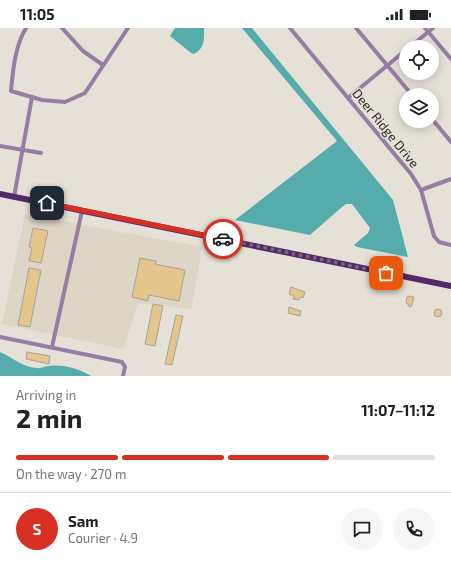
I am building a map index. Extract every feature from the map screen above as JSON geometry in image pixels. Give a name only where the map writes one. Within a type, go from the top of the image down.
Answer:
[{"type":"main road","points":[[0,194],[451,286]]},
{"type":"street","points":[[26,28],[21,36],[11,91],[32,97],[65,102],[85,93],[128,28]]},
{"type":"street","points":[[62,28],[83,51],[103,66]]},
{"type":"street","name":"Deer Ridge Drive","points":[[290,28],[411,174],[421,190],[434,236],[439,242],[451,245]]},
{"type":"street","points":[[356,28],[406,88]]},
{"type":"street","points":[[417,40],[427,30],[433,28]]},
{"type":"street","points":[[427,30],[451,59]]},
{"type":"street","points":[[348,98],[399,56]]},
{"type":"street","points":[[14,197],[32,97]]},
{"type":"street","points":[[439,127],[451,142]]},
{"type":"street","points":[[0,146],[41,153]]},
{"type":"street","points":[[421,190],[451,179]]},
{"type":"street","points":[[52,347],[82,211]]},
{"type":"street","points":[[0,336],[122,362],[125,367],[123,376]]},
{"type":"shaded area","points":[[25,214],[202,247],[191,309],[138,303],[123,349],[2,324]]},
{"type":"water","points":[[175,28],[204,28],[204,40],[198,52],[194,54],[191,53],[170,36]]},
{"type":"water","points":[[242,28],[252,28],[393,200],[408,257],[357,247],[354,245],[368,233],[370,228],[352,204],[346,204],[310,235],[235,220],[337,141]]},
{"type":"water","points":[[0,352],[32,368],[66,366],[91,376],[0,376]]},
{"type":"building","points":[[33,228],[48,231],[41,263],[29,261],[32,248],[29,247]]},
{"type":"building","points":[[140,258],[156,261],[155,264],[185,270],[179,301],[149,295],[148,301],[132,297]]},
{"type":"building","points":[[29,268],[41,270],[30,327],[18,325]]},
{"type":"building","points":[[291,287],[305,292],[303,298],[300,297],[299,300],[293,299],[294,296],[289,294]]},
{"type":"building","points":[[407,297],[414,297],[411,307],[406,303]]},
{"type":"building","points":[[153,304],[163,306],[155,346],[145,344]]},
{"type":"building","points":[[289,307],[301,311],[300,316],[288,313]]},
{"type":"building","points":[[436,309],[440,309],[442,313],[440,317],[436,317],[434,315],[434,311]]},
{"type":"building","points":[[176,315],[183,316],[172,365],[165,364]]},
{"type":"building","points":[[27,352],[50,356],[49,364],[26,359]]},
{"type":"way so far","points":[[223,239],[386,273]]},
{"type":"route","points":[[47,203],[223,239]]}]
